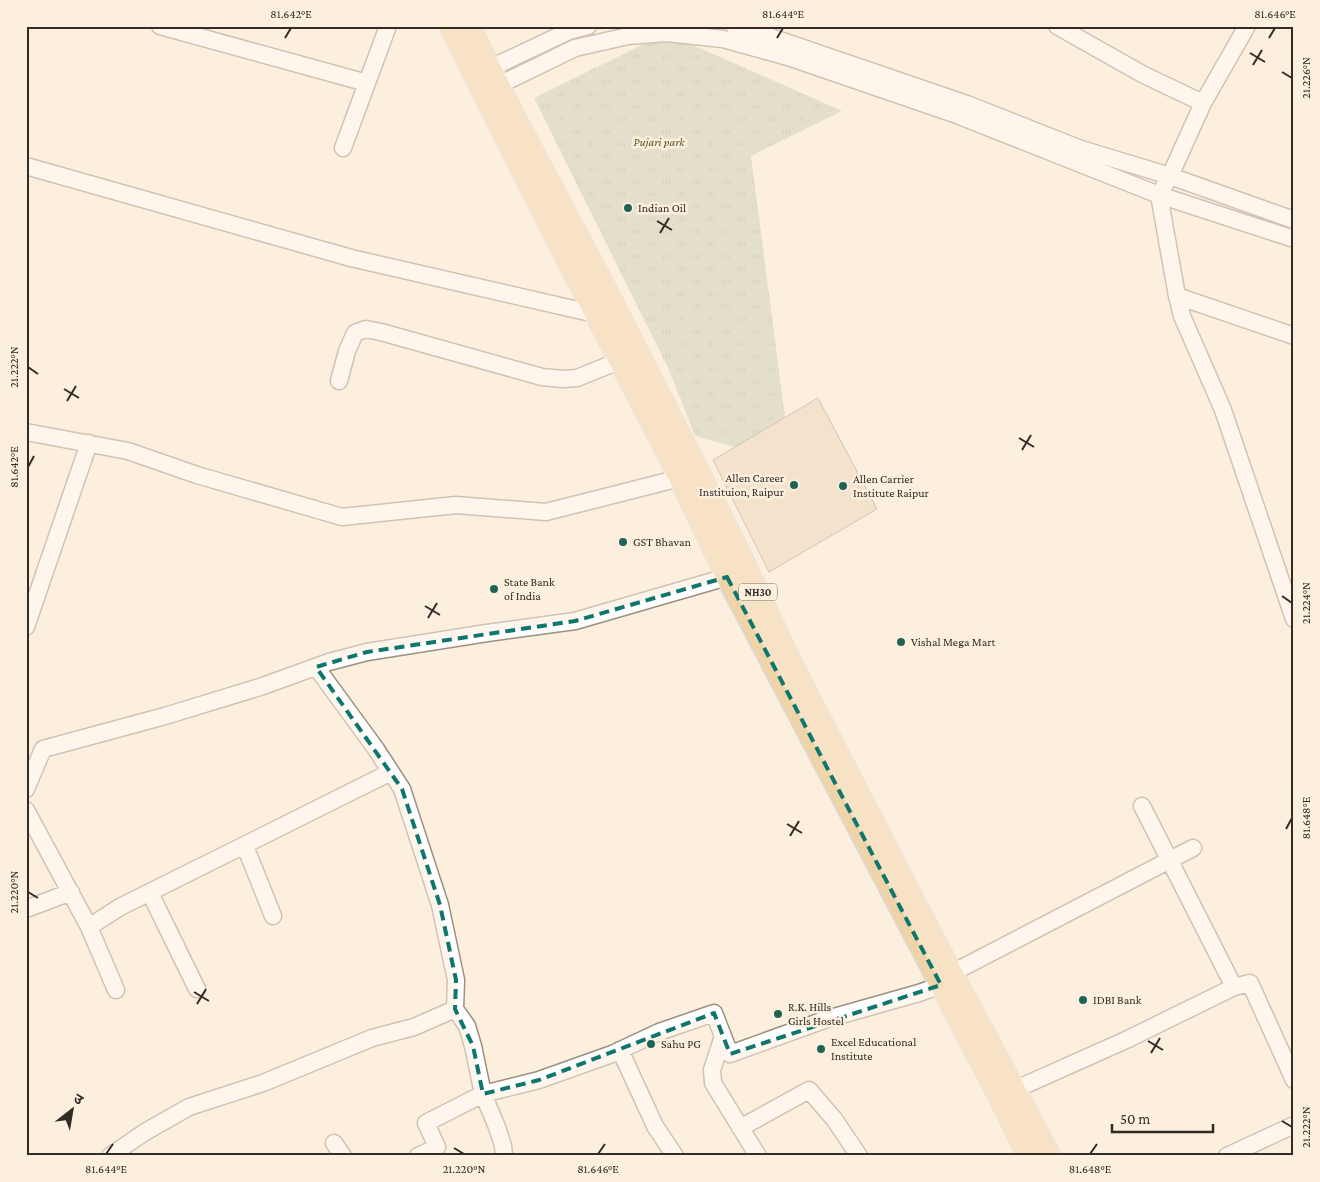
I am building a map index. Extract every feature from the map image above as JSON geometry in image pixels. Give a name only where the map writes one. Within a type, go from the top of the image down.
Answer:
[{"type":"main road","name":"NH30","points":[[450,26],[487,80],[602,282],[730,534],[946,979],[1028,1156]]},
{"type":"main road","name":"NH30","points":[[470,26],[487,80],[595,314],[680,478],[727,577],[946,979],[1014,1090],[1050,1156]]},
{"type":"street","points":[[160,26],[367,84]]},
{"type":"street","points":[[343,148],[388,26]]},
{"type":"street","points":[[487,80],[569,32],[588,26]]},
{"type":"street","points":[[734,26],[967,104],[1081,149],[1170,176],[1294,220]]},
{"type":"street","points":[[1057,26],[1078,32],[1144,76],[1203,103]]},
{"type":"street","points":[[1247,26],[1203,103],[1170,176],[1159,195],[1182,316],[1223,410],[1294,619]]},
{"type":"street","points":[[487,80],[575,48],[628,36],[666,33],[723,39],[788,57],[957,115],[1159,195],[1294,239]]},
{"type":"street","points":[[26,166],[351,258],[595,314]]},
{"type":"street","points":[[1177,296],[1294,336]]},
{"type":"street","points":[[339,381],[351,340],[355,333],[366,329],[542,376],[563,379],[577,378],[619,361]]},
{"type":"street","points":[[26,432],[128,451],[197,475],[342,517],[456,505],[546,512],[680,478]]},
{"type":"street","points":[[26,627],[89,444]]},
{"type":"street","points":[[26,789],[43,749],[165,716],[367,652],[575,621],[727,577]]},
{"type":"street","points":[[316,667],[402,789],[440,905],[456,980],[455,1009],[467,1026],[474,1046],[483,1094],[498,1127],[504,1156]]},
{"type":"street","points":[[89,927],[120,907],[391,772]]},
{"type":"street","points":[[1142,806],[1234,987]]},
{"type":"street","points":[[26,810],[89,927],[116,990]]},
{"type":"street","points":[[245,846],[274,916]]},
{"type":"street","points":[[418,1156],[437,1147],[426,1122],[483,1094],[539,1080],[620,1050],[659,1032],[714,1013],[730,1054],[827,1019],[919,993],[1193,848]]},
{"type":"street","points":[[26,909],[71,892]]},
{"type":"street","points":[[150,893],[197,989]]},
{"type":"street","points":[[1014,1090],[1126,1040],[1234,987],[1250,983],[1294,1080]]},
{"type":"street","points":[[110,1156],[145,1132],[189,1107],[263,1083],[372,1038],[414,1026],[455,1009]]},
{"type":"street","points":[[723,1036],[712,1070],[713,1083],[758,1156]]},
{"type":"street","points":[[620,1050],[655,1126],[675,1156]]},
{"type":"street","points":[[740,1128],[809,1090],[834,1119],[859,1156]]},
{"type":"street","points":[[1227,1156],[1294,1125]]},
{"type":"highlighted area","points":[[727,577],[941,985],[730,1054],[714,1013],[539,1080],[483,1094],[473,1046],[455,1009],[456,980],[440,905],[402,789],[316,667],[367,652],[575,621]]},
{"type":"green space","name":"Pujari park","points":[[666,33],[842,111],[751,156],[791,463],[695,436],[670,372],[534,98]]},
{"type":"building","name":"Allen Career Instituion, Raipur","points":[[818,398],[877,509],[769,572],[713,460]]},
{"type":"place","name":"Indian Oil","points":[[628,208]]},
{"type":"place","name":"Allen Career Instituion, Raipur","points":[[794,485]]},
{"type":"place","name":"Allen Carrier Institute Raipur","points":[[843,486]]},
{"type":"place","name":"GST Bhavan","points":[[623,542]]},
{"type":"place","name":"State Bank of India","points":[[494,589]]},
{"type":"place","name":"Vishal Mega Mart","points":[[901,642]]},
{"type":"place","name":"IDBI Bank","points":[[1083,1000]]},
{"type":"place","name":"R.K. Hills Girls Hostel","points":[[778,1014]]},
{"type":"place","name":"Sahu PG","points":[[651,1044]]},
{"type":"place","name":"Excel Educational Institute","points":[[821,1049]]}]
